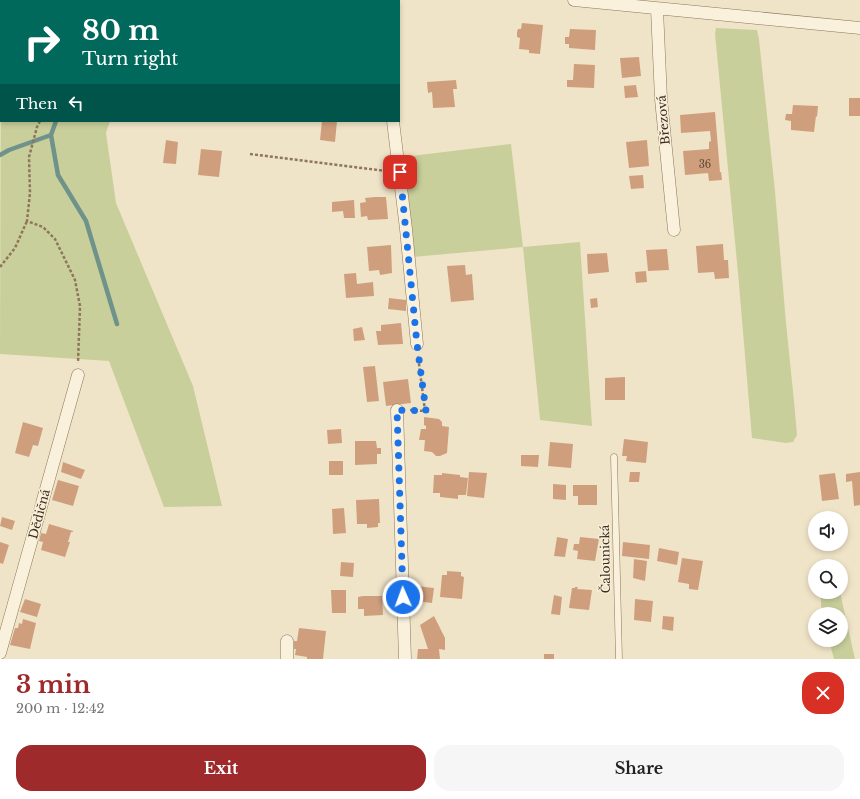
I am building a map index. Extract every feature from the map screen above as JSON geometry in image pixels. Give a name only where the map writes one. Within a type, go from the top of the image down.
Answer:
[{"type":"street","points":[[574,0],[630,3],[657,9],[860,28]]},
{"type":"street","name":"Březová","points":[[657,9],[661,99],[674,230]]},
{"type":"street","points":[[393,122],[400,172],[417,344]]},
{"type":"street","name":"Dědičná","points":[[0,653],[78,375]]},
{"type":"street","points":[[397,410],[405,659]]},
{"type":"street","points":[[287,641],[287,659]]},
{"type":"lane","name":"Čalounická","points":[[614,458],[619,659]]},
{"type":"path","points":[[0,267],[15,248],[27,221],[30,193],[29,158],[40,122]]},
{"type":"path","points":[[250,154],[400,172]]},
{"type":"path","points":[[27,221],[43,227],[54,239],[75,280],[80,306],[78,375]]},
{"type":"path","points":[[397,410],[426,411],[417,344]]},
{"type":"green space","points":[[716,28],[757,30],[759,39],[775,191],[797,435],[793,442],[786,443],[752,438],[715,34]]},
{"type":"green space","points":[[1,122],[110,122],[106,133],[116,203],[193,386],[222,506],[164,507],[109,361],[0,354]]},
{"type":"green space","points":[[511,144],[523,247],[413,257],[403,157]]},
{"type":"green space","points":[[580,242],[592,426],[540,420],[523,247]]},
{"type":"green space","points":[[821,599],[842,599],[843,607],[821,607]]},
{"type":"green space","points":[[848,628],[855,659],[834,659],[831,647],[848,647]]},
{"type":"building","points":[[522,23],[543,25],[540,54],[529,53],[529,50],[519,49],[520,38],[517,37],[517,32],[518,29],[521,29]]},
{"type":"building","points":[[570,29],[596,30],[595,50],[569,48],[569,44],[565,44],[565,37],[569,37]]},
{"type":"building","points":[[639,57],[641,76],[622,78],[620,58]]},
{"type":"building","points":[[574,64],[595,65],[594,88],[567,87],[567,80],[573,80]]},
{"type":"building","points":[[456,80],[457,89],[453,89],[455,107],[433,108],[432,92],[428,93],[427,82]]},
{"type":"building","points":[[636,85],[638,97],[625,98],[624,86]]},
{"type":"building","points":[[849,98],[860,98],[860,116],[849,116]]},
{"type":"building","points":[[793,105],[818,106],[814,132],[791,130],[791,121],[785,120],[786,114],[792,114]]},
{"type":"building","points":[[715,112],[720,172],[685,175],[683,151],[709,149],[709,142],[711,141],[710,131],[681,133],[680,115]]},
{"type":"building","points":[[322,122],[337,122],[335,142],[320,140]]},
{"type":"building","points":[[166,140],[178,142],[176,164],[163,163]]},
{"type":"building","points":[[647,140],[649,166],[629,168],[626,142]]},
{"type":"building","points":[[201,149],[222,151],[219,177],[198,175]]},
{"type":"building","points":[[721,172],[722,180],[709,181],[708,173]]},
{"type":"building","points":[[643,175],[644,188],[631,189],[629,176]]},
{"type":"building","points":[[386,197],[388,219],[368,220],[367,216],[361,217],[360,203],[366,202],[365,198]]},
{"type":"building","points":[[354,200],[355,218],[344,218],[343,211],[332,212],[332,202]]},
{"type":"building","points":[[723,244],[724,260],[728,260],[729,278],[715,279],[714,272],[698,273],[696,246]]},
{"type":"building","points":[[391,245],[392,273],[380,275],[379,270],[369,271],[367,247]]},
{"type":"building","points":[[667,249],[669,270],[648,271],[646,250]]},
{"type":"building","points":[[607,253],[609,272],[588,274],[587,254]]},
{"type":"building","points":[[465,265],[466,275],[472,274],[474,300],[451,302],[447,266]]},
{"type":"building","points":[[646,271],[647,282],[636,283],[635,272]]},
{"type":"building","points":[[356,273],[357,284],[373,282],[374,296],[346,298],[344,274]]},
{"type":"building","points":[[389,298],[406,300],[406,311],[388,309]]},
{"type":"building","points":[[597,298],[598,307],[591,308],[590,299]]},
{"type":"building","points":[[401,323],[403,344],[378,345],[376,331],[381,331],[381,325]]},
{"type":"building","points":[[362,327],[365,340],[354,341],[353,329]]},
{"type":"building","points":[[375,366],[379,401],[367,402],[363,367]]},
{"type":"building","points":[[625,377],[625,400],[605,400],[605,378]]},
{"type":"building","points":[[408,379],[411,403],[386,406],[383,382]]},
{"type":"building","points":[[424,417],[439,419],[442,422],[442,426],[449,427],[447,453],[436,456],[432,452],[424,451],[425,440],[419,440],[421,429],[426,429],[426,426],[424,425]]},
{"type":"building","points":[[23,422],[43,428],[38,446],[33,445],[29,457],[15,453]]},
{"type":"building","points":[[341,429],[342,443],[328,444],[327,430]]},
{"type":"building","points":[[624,439],[648,442],[646,463],[626,461],[627,456],[622,456]]},
{"type":"building","points":[[355,441],[376,441],[377,448],[381,448],[381,454],[377,454],[377,464],[355,465]]},
{"type":"building","points":[[550,442],[573,444],[571,468],[548,466]]},
{"type":"building","points":[[521,455],[539,455],[538,467],[521,466]]},
{"type":"building","points":[[329,461],[343,461],[343,475],[329,475]]},
{"type":"building","points":[[63,462],[85,470],[81,479],[61,472]]},
{"type":"building","points":[[469,472],[487,473],[484,498],[467,496]]},
{"type":"building","points":[[630,472],[640,472],[639,482],[629,482]]},
{"type":"building","points":[[860,472],[860,505],[854,506],[852,481],[846,482],[846,474]]},
{"type":"building","points":[[442,473],[460,475],[460,477],[468,478],[466,495],[458,495],[458,499],[440,497],[440,493],[433,493],[434,475],[442,475]]},
{"type":"building","points":[[835,473],[839,499],[822,501],[819,475]]},
{"type":"building","points":[[58,480],[79,486],[73,506],[52,500]]},
{"type":"building","points":[[553,484],[566,485],[566,500],[553,499]]},
{"type":"building","points":[[573,485],[597,485],[597,505],[578,505],[578,496],[573,496]]},
{"type":"building","points":[[379,499],[380,523],[378,523],[378,527],[367,528],[367,524],[357,524],[356,500]]},
{"type":"building","points":[[344,508],[346,533],[333,534],[332,509]]},
{"type":"building","points":[[2,517],[15,521],[12,530],[0,526]]},
{"type":"building","points":[[49,524],[73,531],[71,532],[68,542],[70,542],[65,557],[41,550],[43,542],[39,541],[41,533],[46,534]]},
{"type":"building","points":[[557,537],[568,539],[565,557],[554,556]]},
{"type":"building","points":[[580,537],[599,539],[595,561],[577,559],[578,551],[573,550],[574,544],[579,544]]},
{"type":"building","points":[[0,542],[9,545],[3,564],[0,563]]},
{"type":"building","points":[[623,542],[650,545],[649,559],[622,556]]},
{"type":"building","points":[[659,548],[679,552],[677,565],[657,561]]},
{"type":"building","points":[[682,558],[703,561],[698,590],[689,589],[689,584],[678,582]]},
{"type":"building","points":[[634,559],[647,561],[645,581],[633,578]]},
{"type":"building","points":[[341,562],[354,563],[353,577],[340,576]]},
{"type":"building","points":[[447,571],[461,572],[461,576],[464,577],[462,599],[440,597],[442,575],[447,575]]},
{"type":"building","points":[[416,586],[434,588],[432,603],[415,601]]},
{"type":"building","points":[[578,587],[577,589],[592,590],[589,610],[569,608],[572,588]]},
{"type":"building","points":[[331,590],[346,590],[346,613],[332,613]]},
{"type":"building","points":[[554,595],[562,597],[560,615],[551,614]]},
{"type":"building","points":[[382,596],[383,615],[364,616],[364,609],[358,609],[358,597]]},
{"type":"building","points":[[25,599],[41,604],[37,617],[20,612]]},
{"type":"building","points":[[635,599],[653,601],[651,622],[634,620]]},
{"type":"building","points":[[434,616],[445,638],[445,650],[439,649],[440,659],[417,659],[418,649],[428,649],[420,625]]},
{"type":"building","points":[[663,616],[674,617],[673,631],[662,629]]},
{"type":"building","points":[[23,619],[36,623],[30,649],[10,645],[15,628],[18,628],[19,623],[22,624]]},
{"type":"building","points":[[299,628],[326,631],[323,659],[307,659],[307,657],[295,655],[296,649],[294,649],[294,641],[297,641]]},
{"type":"building","points":[[544,654],[554,654],[554,659],[544,659]]},
{"type":"waterway","points":[[0,155],[9,150],[51,135],[56,122]]},
{"type":"waterway","points":[[51,135],[58,175],[86,221],[117,324]]},
{"type":"route","points":[[400,172],[417,344],[426,411],[397,410],[403,597]]}]
